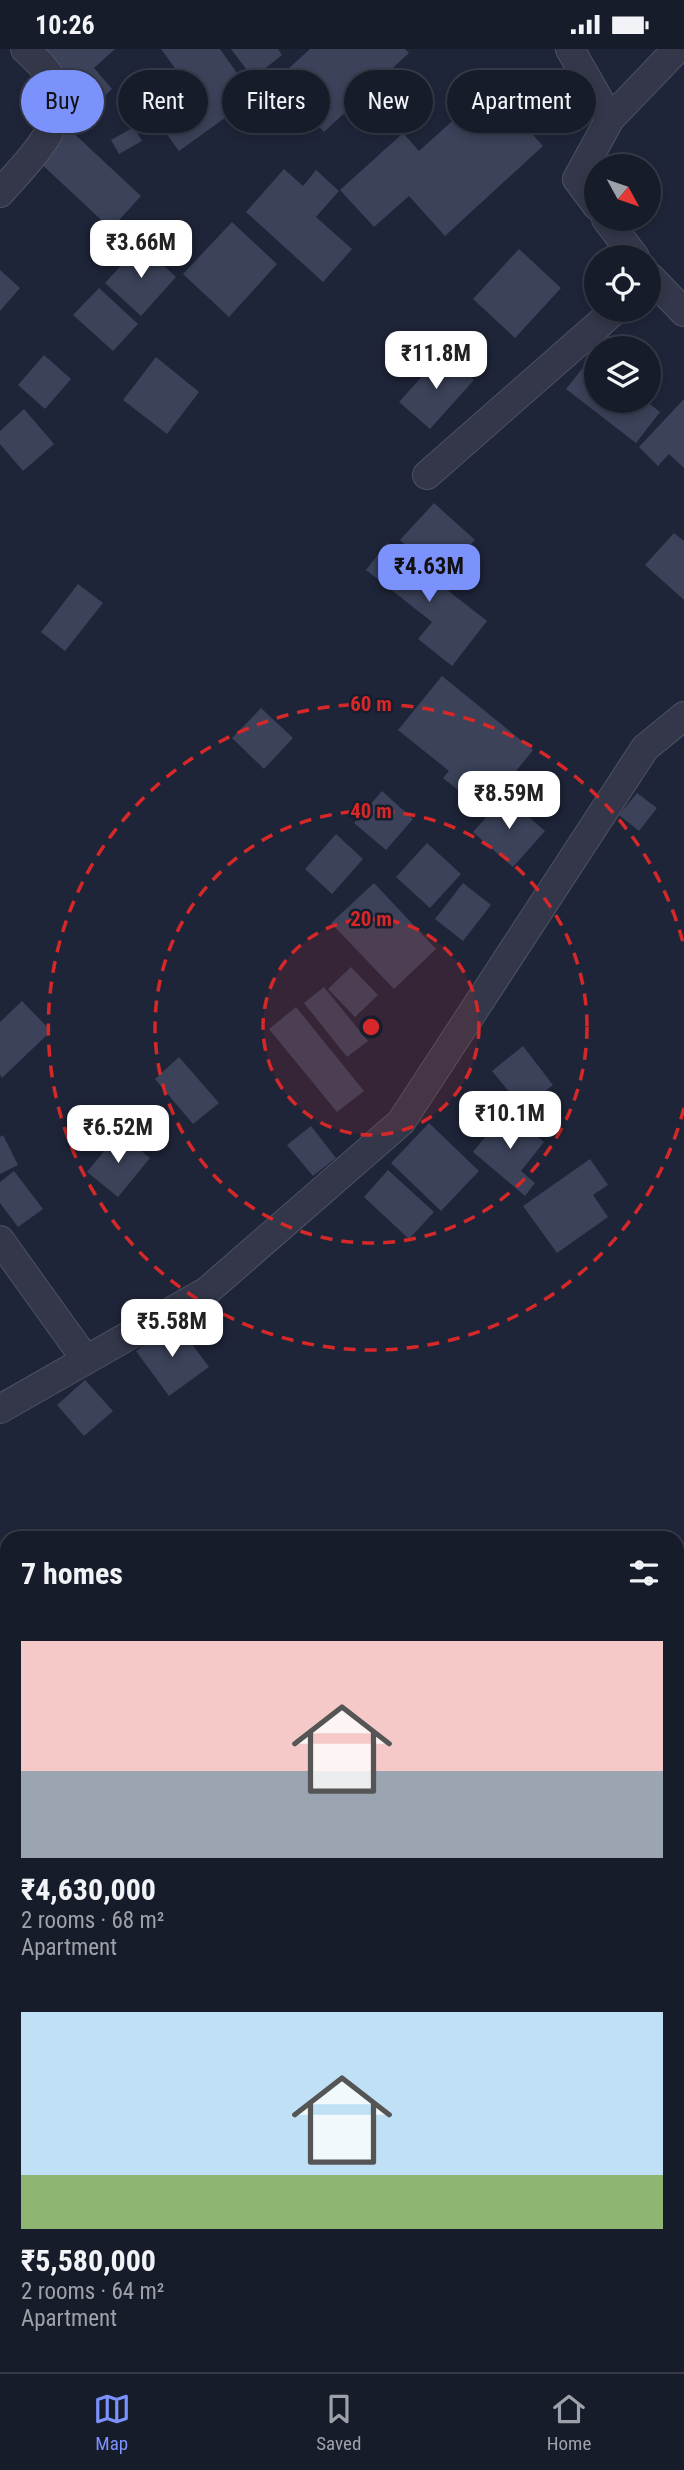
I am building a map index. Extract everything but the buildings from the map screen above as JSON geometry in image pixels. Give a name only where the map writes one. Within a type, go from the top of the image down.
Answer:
[{"type":"street","points":[[0,193],[42,145],[58,111],[57,90],[45,69],[25,49]]},
{"type":"street","points":[[570,49],[610,119]]},
{"type":"street","points":[[591,154],[610,119],[677,49]]},
{"type":"street","points":[[584,166],[577,179],[584,188]]},
{"type":"street","points":[[661,288],[684,312]]},
{"type":"street","points":[[427,475],[601,322]]},
{"type":"street","points":[[0,1409],[207,1291],[401,1122],[645,748],[684,716]]},
{"type":"street","points":[[0,1240],[86,1360]]}]
